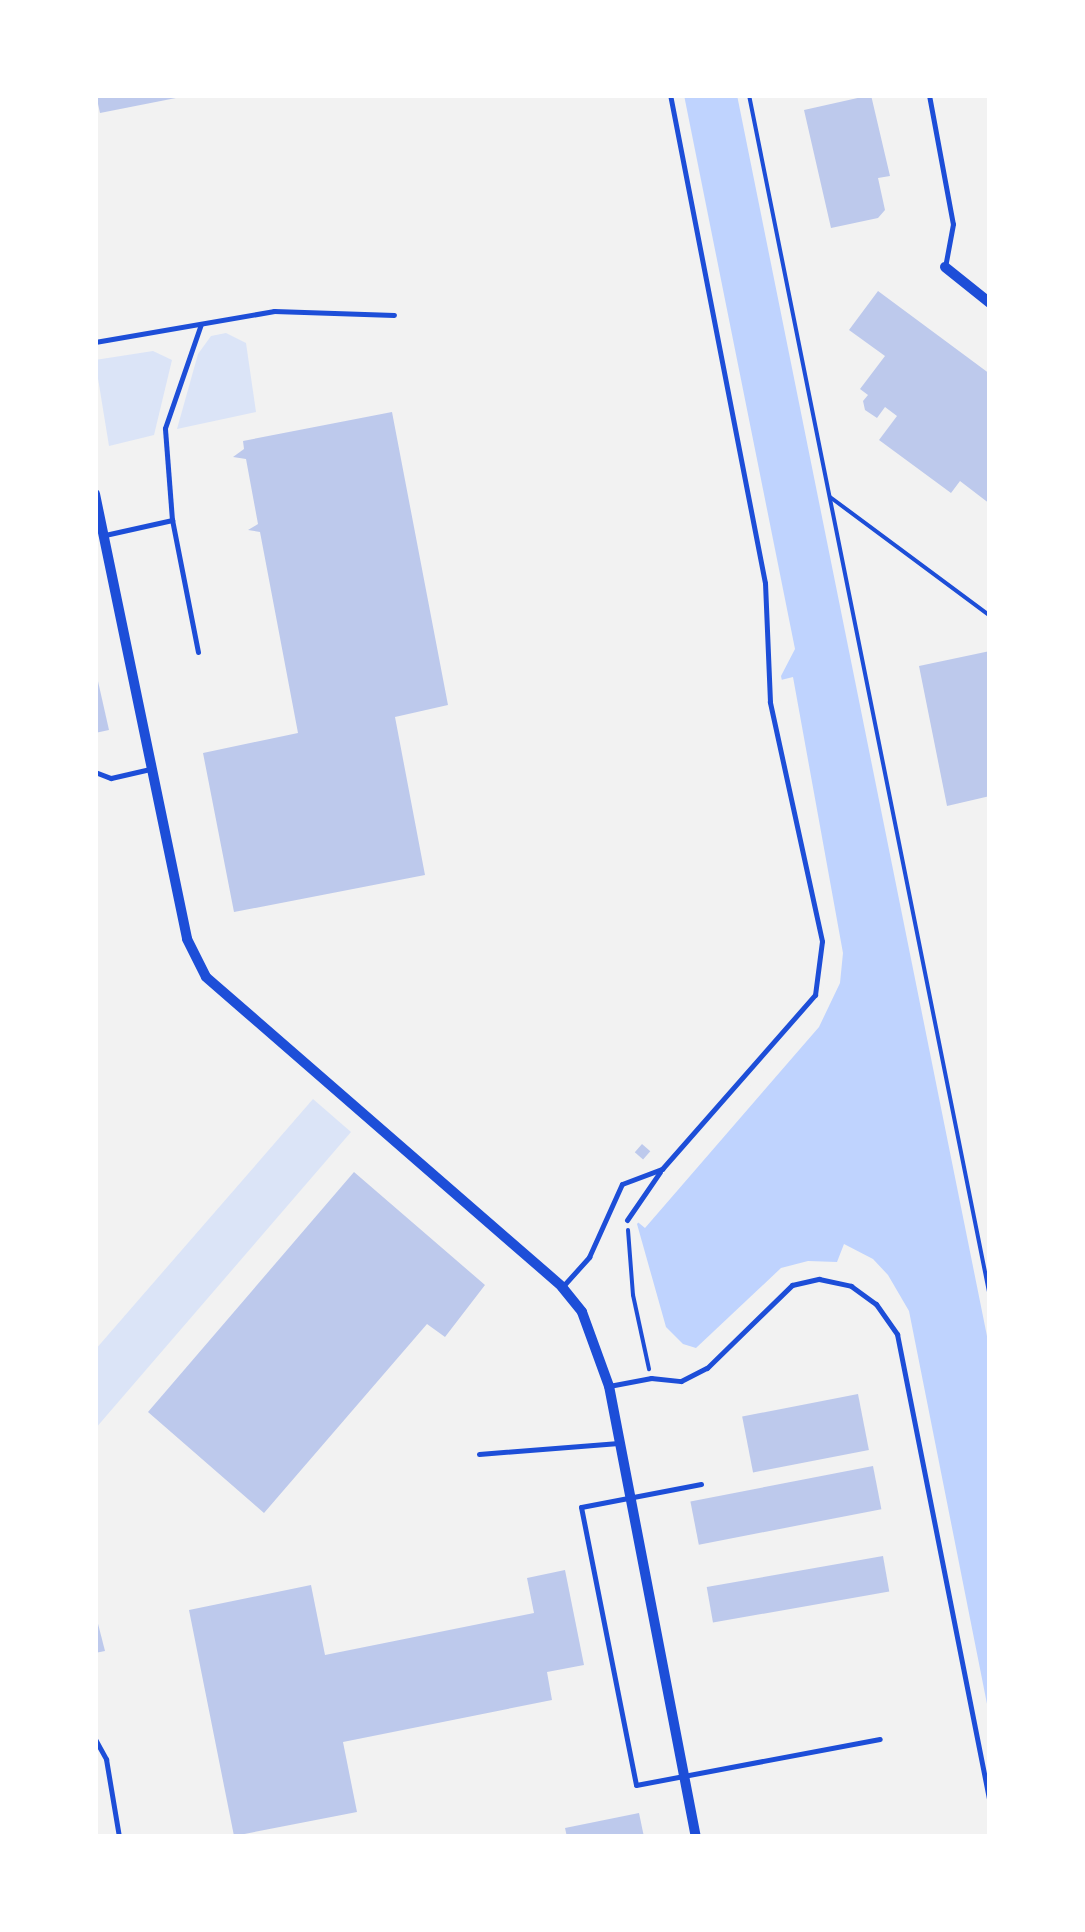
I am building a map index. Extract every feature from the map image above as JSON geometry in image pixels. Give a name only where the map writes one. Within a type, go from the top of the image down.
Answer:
[{"type":"street","points":[[945,267],[990,303]]},
{"type":"street","points":[[95,494],[186,939],[206,977],[562,1287],[582,1312],[608,1386],[696,1837]]},
{"type":"lane","points":[[627,1220],[662,1169],[814,995],[822,941],[765,675],[765,583],[670,95]]},
{"type":"lane","points":[[930,95],[953,224],[945,267]]},
{"type":"lane","points":[[95,342],[274,311],[394,314]]},
{"type":"lane","points":[[198,652],[172,520],[166,428],[200,324]]},
{"type":"lane","points":[[105,535],[172,520]]},
{"type":"lane","points":[[95,772],[111,778],[152,769]]},
{"type":"lane","points":[[562,1287],[589,1257],[622,1184],[662,1169]]},
{"type":"lane","points":[[608,1386],[651,1378],[681,1380],[707,1368],[792,1286],[819,1279],[851,1286],[876,1304],[897,1334],[990,1803]]},
{"type":"lane","points":[[479,1454],[620,1443]]},
{"type":"lane","points":[[702,1484],[580,1506],[636,1785],[880,1739]]},
{"type":"lane","points":[[95,1738],[106,1758],[120,1837]]},
{"type":"path","points":[[748,95],[990,1297]]},
{"type":"path","points":[[830,497],[990,616]]},
{"type":"path","points":[[627,1220],[633,1295],[651,1378]]},
{"type":"shaded area","points":[[226,333],[246,343],[256,412],[177,429],[198,354],[211,336]]},
{"type":"shaded area","points":[[153,351],[172,360],[154,435],[109,446],[95,360]]},
{"type":"shaded area","points":[[313,1099],[351,1132],[95,1429],[95,1350]]},
{"type":"water","points":[[684,95],[737,95],[990,1351],[990,1719],[909,1311],[888,1275],[873,1259],[844,1244],[837,1262],[808,1261],[781,1268],[696,1348],[683,1344],[666,1327],[637,1224],[812,1022],[833,981],[831,928],[781,676],[795,649]]},
{"type":"pier","points":[[793,677],[843,953],[840,983],[819,1027],[645,1228],[634,1219],[808,1019],[828,980],[830,954],[777,681]]},
{"type":"building","points":[[96,95],[180,95],[181,97],[100,113]]},
{"type":"building","points":[[871,95],[890,176],[878,178],[885,210],[878,218],[831,228],[804,110]]},
{"type":"building","points":[[878,291],[990,374],[990,504],[960,481],[951,493],[879,440],[897,416],[885,407],[877,418],[865,410],[863,401],[868,395],[860,389],[885,356],[849,330]]},
{"type":"building","points":[[392,412],[448,705],[395,717],[425,875],[234,912],[203,753],[298,733],[260,532],[248,530],[258,524],[246,459],[233,457],[244,449],[243,441]]},
{"type":"building","points":[[990,651],[990,796],[947,806],[919,666]]},
{"type":"building","points":[[95,668],[109,730],[95,733]]},
{"type":"building","points":[[642,1144],[650,1151],[643,1160],[635,1152]]},
{"type":"building","points":[[354,1172],[485,1285],[445,1337],[427,1324],[264,1513],[148,1412]]},
{"type":"building","points":[[858,1394],[869,1450],[753,1472],[742,1417]]},
{"type":"building","points":[[873,1466],[881,1509],[699,1545],[690,1501]]},
{"type":"building","points":[[883,1556],[889,1591],[713,1623],[707,1587]]},
{"type":"building","points":[[565,1570],[584,1665],[547,1672],[552,1700],[343,1742],[357,1812],[234,1836],[189,1610],[311,1585],[325,1655],[534,1613],[527,1578]]},
{"type":"building","points":[[95,1612],[105,1651],[95,1653]]},
{"type":"building","points":[[639,1813],[644,1837],[567,1837],[565,1828]]}]
